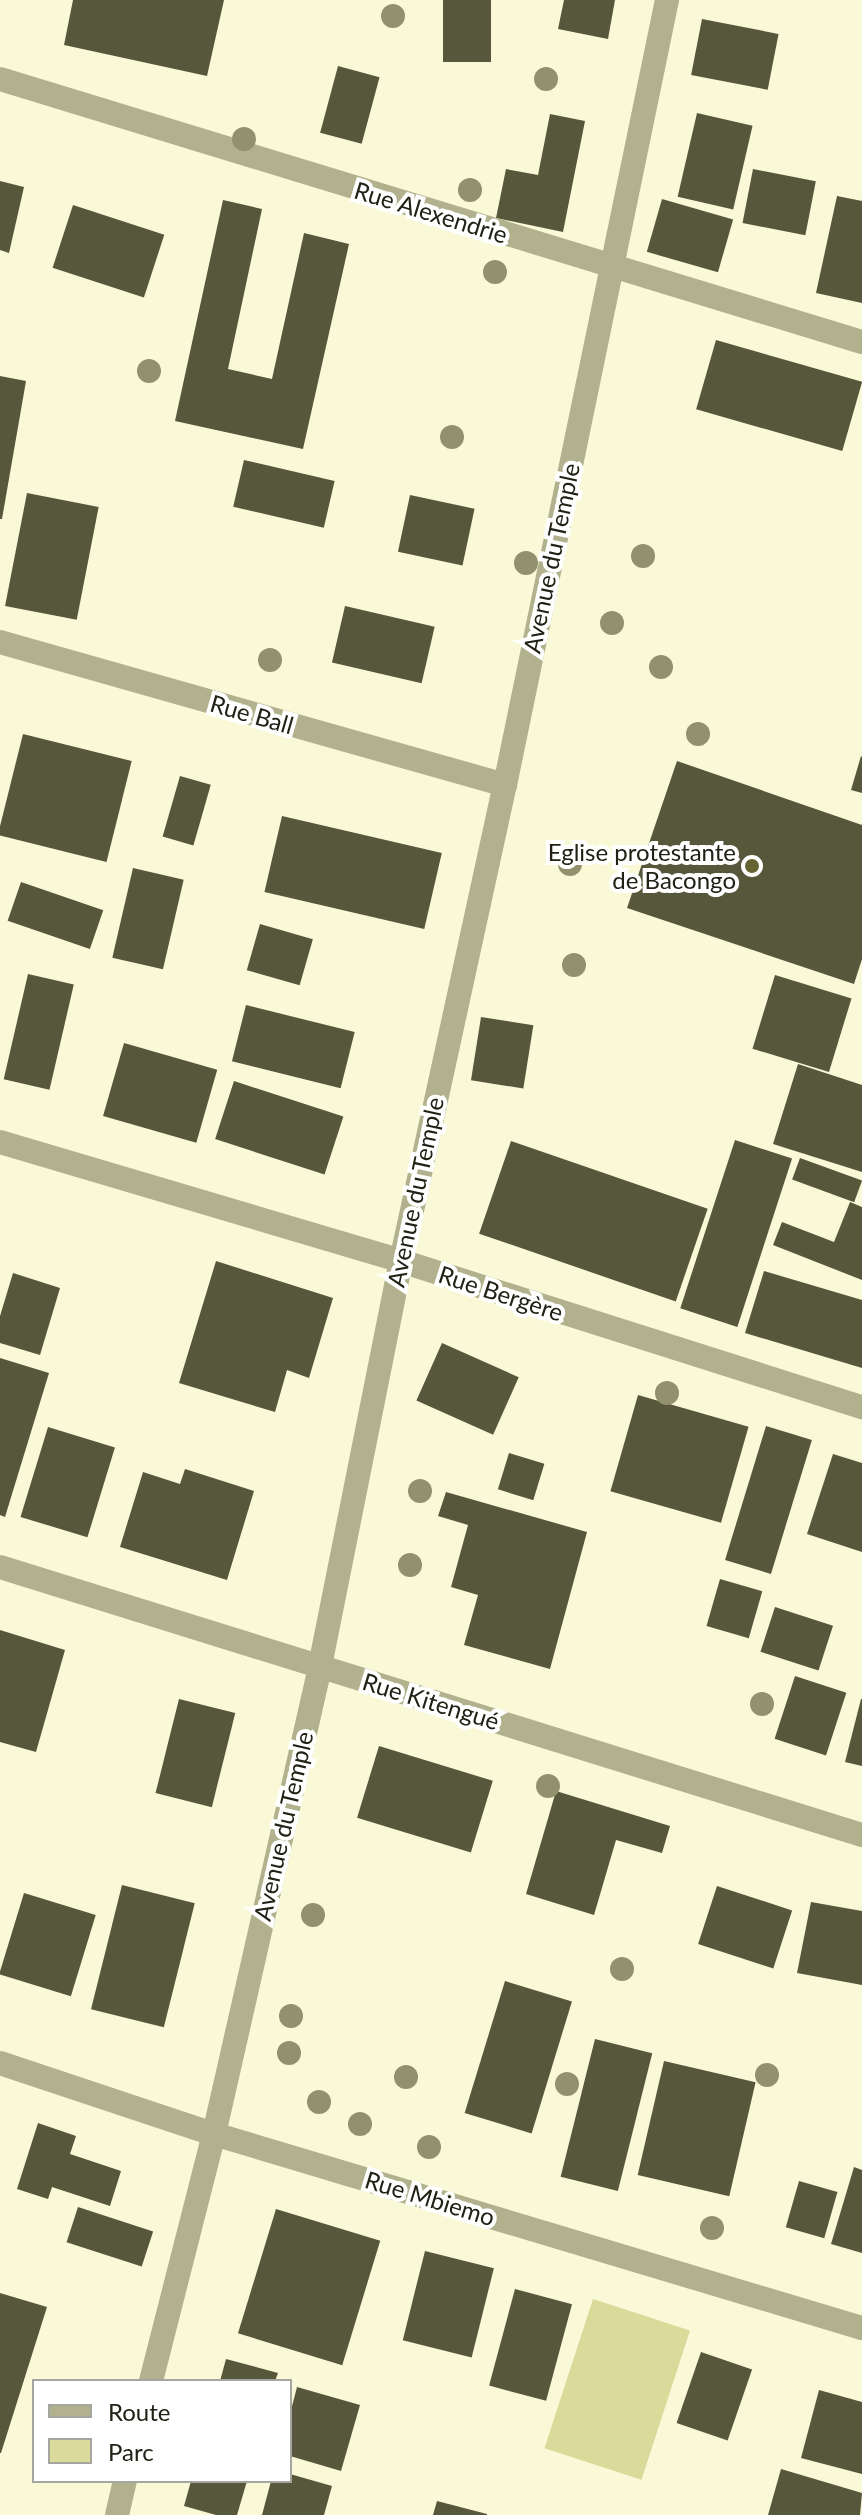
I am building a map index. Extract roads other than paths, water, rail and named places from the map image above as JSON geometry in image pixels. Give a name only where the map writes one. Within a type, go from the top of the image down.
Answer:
[{"type":"street","name":"Avenue du Temple","points":[[152,2379],[214,2134],[320,1666],[401,1261],[505,785],[667,0]]},
{"type":"street","name":"Rue Alexendrie","points":[[0,79],[862,342]]},
{"type":"street","name":"Rue Ball","points":[[0,642],[505,785]]},
{"type":"street","name":"Rue Bergère","points":[[0,1142],[401,1261],[862,1407]]},
{"type":"street","name":"Rue Kitengué","points":[[0,1567],[862,1835]]},
{"type":"street","name":"Rue Mbiemo","points":[[0,2063],[214,2134],[862,2328]]},
{"type":"street","points":[[117,2515],[125,2483]]},
{"type":"place","name":"Eglise protestante de Bacongo","points":[[752,866]]}]
